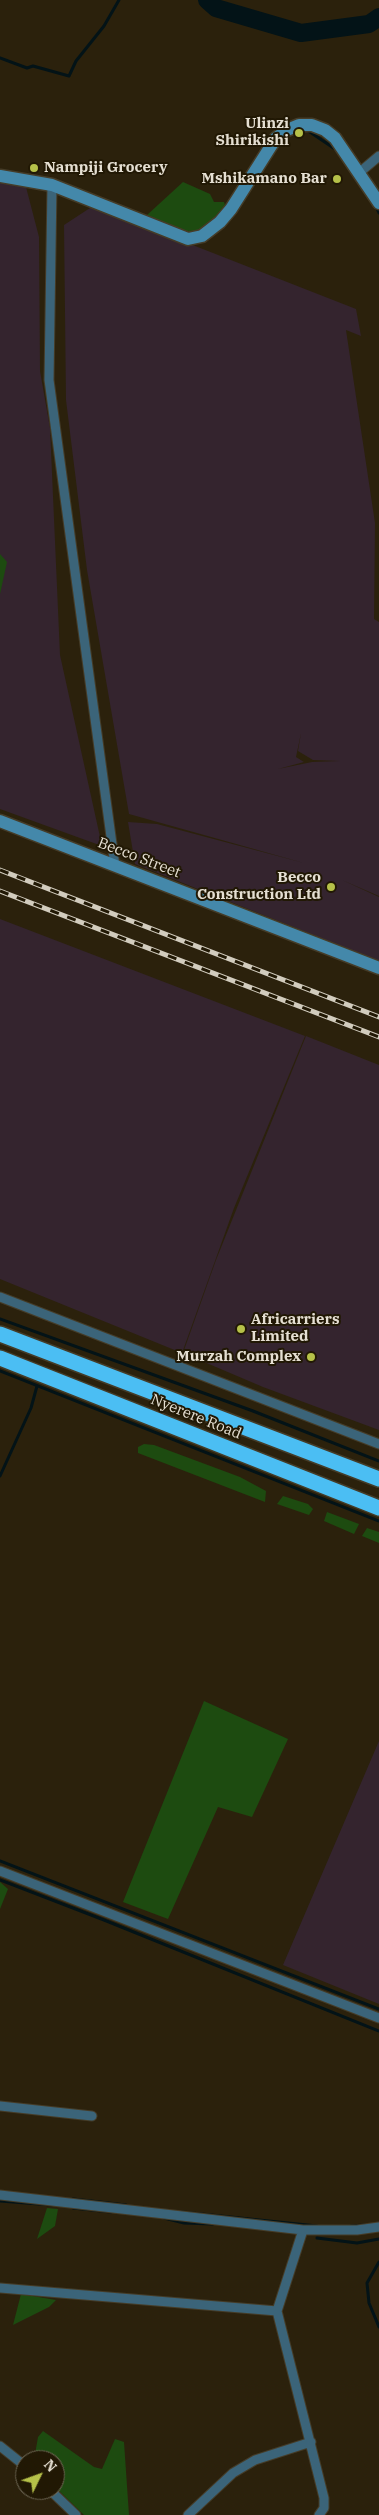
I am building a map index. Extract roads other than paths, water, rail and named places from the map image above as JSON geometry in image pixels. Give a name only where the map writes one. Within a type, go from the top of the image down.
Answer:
[{"type":"highway","name":"Nyerere Road","points":[[0,1334],[379,1479]]},
{"type":"highway","name":"Nyerere Road","points":[[0,1358],[379,1508]]},
{"type":"street","points":[[0,176],[52,185],[188,239],[202,236],[220,222],[231,209],[276,138],[287,130],[299,125],[312,125],[325,130],[335,138],[360,172],[379,203]]},
{"type":"street","points":[[360,172],[379,156]]},
{"type":"street","points":[[52,185],[49,380],[115,866]]},
{"type":"street","name":"Becco Street","points":[[0,821],[379,968]]},
{"type":"street","points":[[0,1297],[379,1444]]},
{"type":"street","points":[[0,1871],[379,2018]]},
{"type":"street","points":[[0,2106],[92,2116]]},
{"type":"street","points":[[0,2195],[303,2230],[356,2230],[379,2227]]},
{"type":"street","points":[[303,2230],[277,2311],[294,2387],[311,2442],[324,2498],[324,2508],[319,2515]]},
{"type":"street","points":[[0,2288],[277,2311]]},
{"type":"street","points":[[188,2515],[233,2473],[255,2460],[311,2442]]},
{"type":"street","points":[[0,2446],[15,2458]]},
{"type":"street","points":[[60,2500],[76,2515]]},
{"type":"waterway","points":[[0,58],[27,68],[33,66],[69,76],[76,61],[104,26],[119,0]]},
{"type":"waterway","points":[[207,0],[216,8],[301,33],[369,24],[379,17]]},
{"type":"waterway","points":[[307,130],[335,149]]},
{"type":"waterway","points":[[376,206],[379,213]]},
{"type":"waterway","points":[[0,1319],[253,1411],[379,1461]]},
{"type":"waterway","points":[[0,1371],[379,1521]]},
{"type":"waterway","points":[[0,1476],[31,1408],[37,1386]]},
{"type":"waterway","points":[[0,1861],[379,2009]]},
{"type":"waterway","points":[[0,1880],[379,2031]]},
{"type":"waterway","points":[[73,2199],[126,2205]]},
{"type":"waterway","points":[[0,2201],[52,2205]]},
{"type":"waterway","points":[[73,2208],[111,2212]]},
{"type":"waterway","points":[[182,2212],[317,2226]]},
{"type":"waterway","points":[[164,2218],[184,2223],[213,2224]]},
{"type":"waterway","points":[[351,2226],[365,2225]]},
{"type":"waterway","points":[[317,2238],[357,2243],[379,2239]]},
{"type":"waterway","points":[[379,2262],[367,2283],[369,2303],[379,2327]]},
{"type":"railway","points":[[0,870],[379,1017]]},
{"type":"railway","points":[[0,891],[379,1037]]},
{"type":"place","name":"Ulinzi Shirikishi","points":[[299,133]]},
{"type":"place","name":"Nampiji Grocery","points":[[34,168]]},
{"type":"place","name":"Mshikamano Bar","points":[[337,179]]},
{"type":"place","name":"Becco Construction Ltd","points":[[331,887]]},
{"type":"place","name":"Africarriers Limited","points":[[241,1329]]},
{"type":"place","name":"Murzah Complex","points":[[311,1357]]}]
